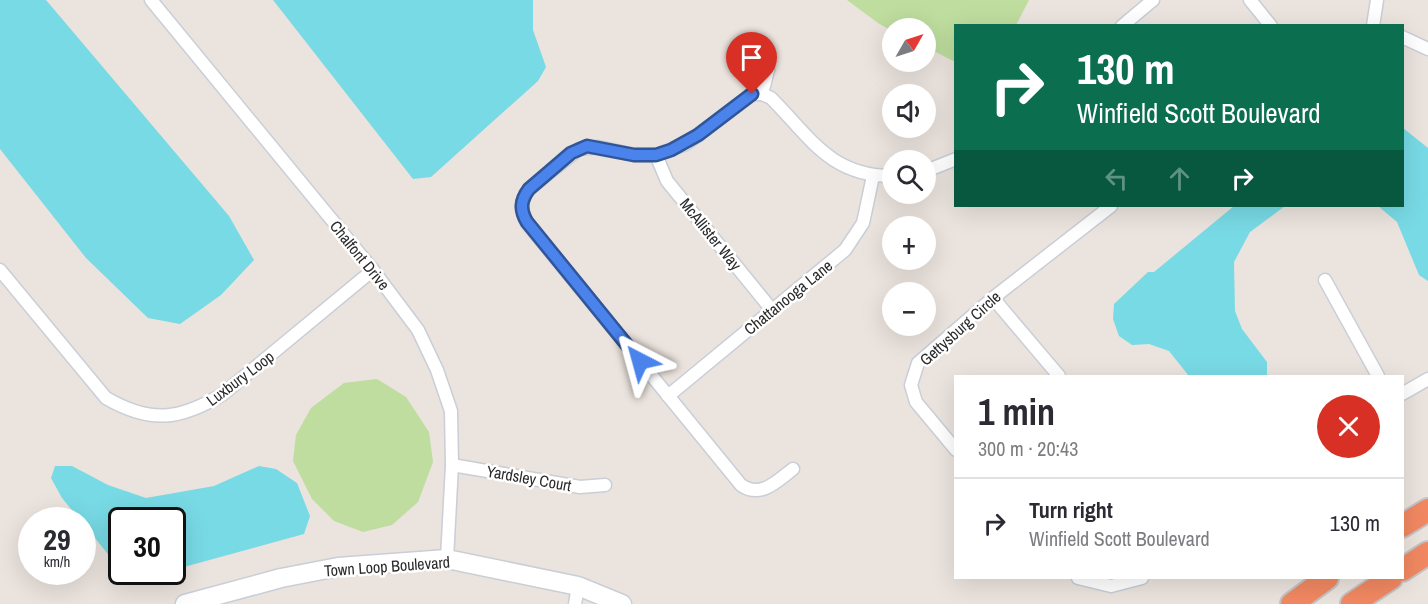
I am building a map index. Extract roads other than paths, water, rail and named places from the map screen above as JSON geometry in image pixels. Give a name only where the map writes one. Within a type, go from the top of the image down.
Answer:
[{"type":"highway","points":[[1404,525],[1428,510]]},
{"type":"highway","points":[[1404,569],[1428,553]]},
{"type":"highway","points":[[1292,604],[1326,579]]},
{"type":"highway","points":[[1352,604],[1390,579]]},
{"type":"street","name":"Chalfont Drive","points":[[151,0],[373,270],[418,330],[438,370],[451,411],[452,465],[447,559]]},
{"type":"street","points":[[1124,24],[1153,0]]},
{"type":"street","points":[[1250,0],[1269,24]]},
{"type":"street","points":[[1373,24],[1377,0]]},
{"type":"street","points":[[1404,38],[1428,50]]},
{"type":"street","points":[[762,94],[768,70]]},
{"type":"street","points":[[793,469],[766,488],[749,491],[741,485],[527,222],[521,206],[529,189],[579,149],[598,147],[634,155],[656,155],[686,144],[744,99],[762,94],[771,98],[824,155],[848,168],[873,176],[882,176]]},
{"type":"street","name":"McAllister Way","points":[[656,155],[668,181],[772,310]]},
{"type":"street","points":[[936,167],[954,160]]},
{"type":"street","name":"Chattanooga Lane","points":[[668,396],[845,250],[856,237],[867,208],[873,176]]},
{"type":"street","name":"Gettysburg Circle","points":[[954,448],[916,402],[911,385],[918,363],[993,298],[1110,207]]},
{"type":"street","name":"Luxbury Loop","points":[[0,270],[106,398],[127,410],[172,417],[196,410],[223,394],[373,270]]},
{"type":"street","points":[[1325,280],[1377,375]]},
{"type":"street","points":[[993,298],[1058,375]]},
{"type":"street","points":[[1404,393],[1428,379]]},
{"type":"street","name":"Yardsley Court","points":[[452,465],[580,487],[605,485]]},
{"type":"street","name":"Town Loop Boulevard","points":[[185,604],[281,578],[338,567],[447,559],[577,595],[622,604]]},
{"type":"street","points":[[1082,579],[1111,586],[1138,579]]},
{"type":"water","points":[[0,0],[46,0],[229,216],[254,260],[221,295],[180,324],[148,318],[86,258],[0,149]]},
{"type":"water","points":[[273,0],[533,0],[533,30],[546,67],[538,81],[431,177],[413,179]]},
{"type":"water","points":[[1404,129],[1428,148],[1428,281],[1419,275],[1397,222],[1379,207],[1404,207]]},
{"type":"water","points":[[1233,207],[1284,207],[1250,232],[1234,262],[1235,311],[1242,329],[1267,362],[1267,375],[1188,375],[1169,351],[1149,344],[1132,345],[1119,336],[1113,319],[1114,304],[1148,272],[1154,272]]},
{"type":"water","points":[[55,466],[72,466],[108,485],[146,498],[214,486],[259,466],[276,469],[297,483],[310,516],[304,534],[186,566],[186,507],[108,507],[108,554],[96,539],[96,507],[69,507],[51,478]]}]
